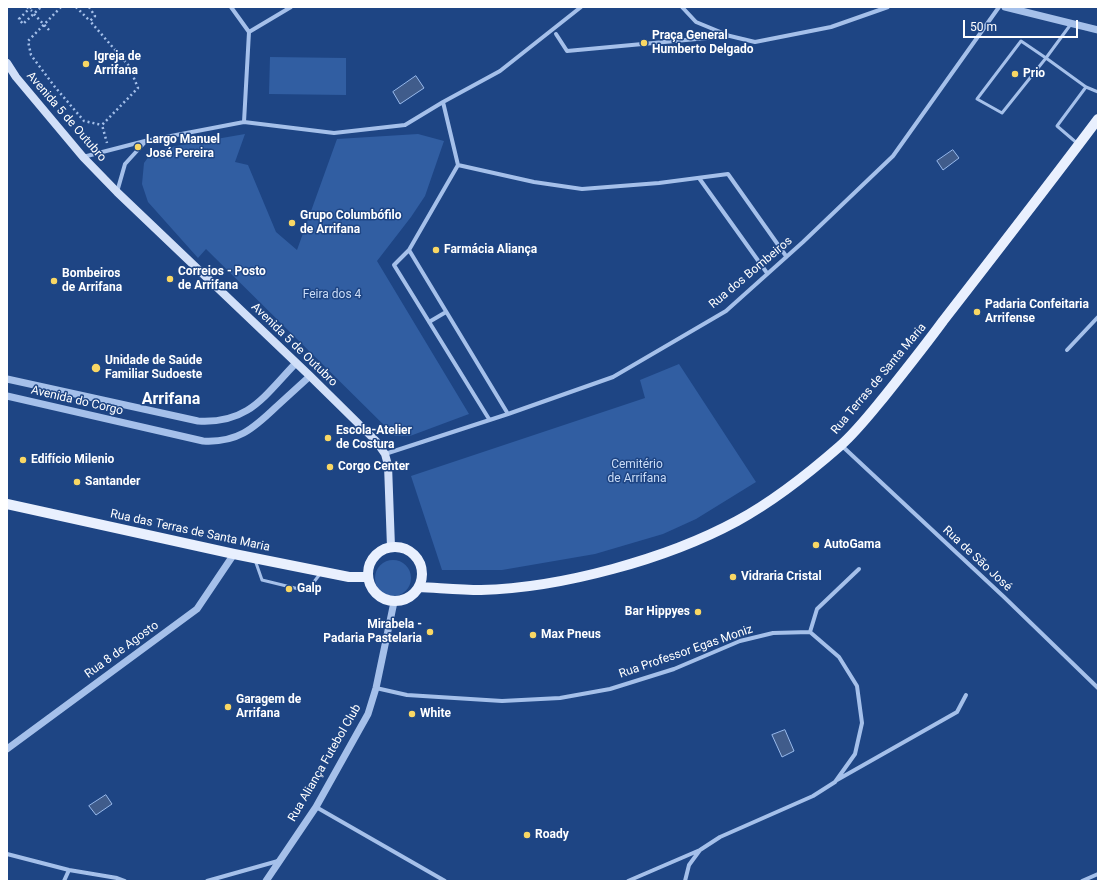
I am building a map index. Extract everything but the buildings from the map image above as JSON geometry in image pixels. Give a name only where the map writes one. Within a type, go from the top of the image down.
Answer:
[{"type":"main road","name":"Avenida 5 de Outubro","points":[[7,63],[16,77],[83,157],[117,192],[376,441],[385,454],[388,465],[391,547]]},
{"type":"main road","name":"Rua Terras de Santa Maria","points":[[419,587],[480,590],[518,587],[558,581],[601,572],[649,558],[694,541],[737,521],[785,491],[841,445],[867,417],[909,366],[1098,119]]},
{"type":"main road","name":"Rua das Terras de Santa Maria","points":[[7,504],[234,554],[349,577],[368,577]]},
{"type":"main road","points":[[391,547],[400,547],[408,550],[419,562],[422,570],[422,579],[419,587],[409,598],[402,601],[394,602],[379,597],[373,591],[368,577],[368,568],[371,561],[376,554],[391,547]]},
{"type":"street","points":[[231,7],[249,32],[244,122]]},
{"type":"street","points":[[249,32],[291,7]]},
{"type":"street","points":[[83,157],[146,141],[244,122],[334,133],[405,125],[443,102],[500,71],[581,7]]},
{"type":"street","points":[[682,7],[696,22],[730,36],[755,42],[831,27],[888,7]]},
{"type":"street","name":"Rua dos Bombeiros","points":[[385,454],[508,414],[613,377],[726,311],[803,242],[893,156],[999,7]]},
{"type":"street","points":[[1005,7],[1098,30]]},
{"type":"street","points":[[556,34],[567,51],[730,36]]},
{"type":"street","points":[[443,102],[458,165],[409,250],[394,265],[489,419]]},
{"type":"street","points":[[117,192],[125,164],[146,141]]},
{"type":"street","points":[[458,165],[534,182],[582,189],[659,183],[728,174],[786,256]]},
{"type":"street","points":[[699,178],[767,273]]},
{"type":"street","points":[[409,250],[508,414]]},
{"type":"street","points":[[429,322],[446,312]]},
{"type":"street","points":[[1067,350],[1098,317]]},
{"type":"street","name":"Avenida do Corgo","points":[[7,379],[212,422],[225,420],[247,412],[296,363]]},
{"type":"street","name":"Avenida do Corgo","points":[[7,396],[203,441],[216,442],[244,434],[256,426],[310,376]]},
{"type":"street","name":"Rua de São José","points":[[841,445],[1098,688]]},
{"type":"street","name":"Rua 8 de Agosto","points":[[7,749],[197,609],[234,554]]},
{"type":"street","points":[[835,782],[856,754],[862,723],[857,686],[839,657],[810,632],[817,609],[859,569]]},
{"type":"street","name":"Rua Aliança Futebol Club","points":[[266,881],[278,861],[316,807],[368,714],[376,688],[394,602]]},
{"type":"street","name":"Rua Professor Egas Moniz","points":[[376,688],[407,695],[502,701],[560,698],[610,689],[674,669],[740,641],[773,633],[810,632]]},
{"type":"street","points":[[628,881],[700,850],[720,837],[813,796],[957,712],[966,695]]},
{"type":"street","points":[[316,807],[445,881]]},
{"type":"street","points":[[685,881],[690,865],[700,850]]},
{"type":"street","points":[[7,854],[69,870],[117,878],[125,881]]},
{"type":"street","points":[[211,881],[278,861]]},
{"type":"street","points":[[64,881],[69,870]]},
{"type":"street","points":[[1082,881],[1098,874]]},
{"type":"lane","points":[[1071,24],[1046,58],[1002,113],[977,99],[1021,41],[1046,58],[1086,87],[1098,92]]},
{"type":"lane","points":[[1079,144],[1057,126],[1086,87]]},
{"type":"lane","points":[[255,558],[262,580],[307,591],[322,571]]},
{"type":"path","points":[[31,10],[24,24],[19,19],[31,10],[41,7]]},
{"type":"path","points":[[61,7],[28,40],[31,55],[84,122],[102,125]]},
{"type":"path","points":[[76,7],[129,66],[138,88],[102,125]]},
{"type":"path","points":[[89,7],[95,16],[90,21]]},
{"type":"path","points":[[31,10],[49,30]]},
{"type":"path","points":[[102,125],[110,150]]},
{"type":"green space","points":[[270,57],[346,58],[346,95],[269,94]]},
{"type":"green space","name":"Feira dos 4","points":[[245,134],[235,162],[248,165],[276,232],[297,250],[337,139],[418,134],[444,141],[425,196],[411,217],[377,261],[469,414],[410,436],[395,436],[206,249],[198,258],[148,202],[142,184],[144,163],[152,152],[176,146]]},
{"type":"green space","name":"Cemitério de Arrifana","points":[[679,364],[756,482],[696,519],[663,534],[595,554],[502,570],[442,570],[411,476],[645,398],[640,380]]},
{"type":"green space","points":[[397,560],[406,565],[410,571],[410,585],[406,591],[397,596],[389,596],[380,591],[376,585],[375,574],[380,565],[386,561]]},
{"type":"shaded area","points":[[416,76],[424,88],[400,104],[393,92]]},
{"type":"shaded area","points":[[953,150],[959,158],[943,170],[937,161]]},
{"type":"shaded area","points":[[785,730],[794,751],[782,757],[772,735]]},
{"type":"shaded area","points":[[106,795],[112,804],[96,815],[89,806]]},
{"type":"place","name":"Praça General Humberto Delgado","points":[[644,43]]},
{"type":"place","name":"Igreja de Arrifana","points":[[86,64]]},
{"type":"place","name":"Prio","points":[[1015,74]]},
{"type":"place","name":"Largo Manuel José Pereira","points":[[138,147]]},
{"type":"place","name":"Grupo Columbófilo de Arrifana","points":[[292,223]]},
{"type":"place","name":"Farmácia Aliança","points":[[436,250]]},
{"type":"place","name":"Correios - Posto de Arrifana","points":[[170,279]]},
{"type":"place","name":"Bombeiros de Arrifana","points":[[54,281]]},
{"type":"place","name":"Padaria Confeitaria Arrifense","points":[[977,312]]},
{"type":"place","name":"Unidade de Saúde Familiar Sudoeste","points":[[96,368]]},
{"type":"place","name":"Escola-Atelier de Costura","points":[[328,438]]},
{"type":"place","name":"Edifício Milenio","points":[[23,460]]},
{"type":"place","name":"Corgo Center","points":[[330,467]]},
{"type":"place","name":"Santander","points":[[77,482]]},
{"type":"place","name":"AutoGama","points":[[816,545]]},
{"type":"place","name":"Vidraria Cristal","points":[[733,577]]},
{"type":"place","name":"Galp","points":[[289,589]]},
{"type":"place","name":"Bar Hippyes","points":[[698,612]]},
{"type":"place","name":"Mirabela - Padaria Pastelaria","points":[[430,632]]},
{"type":"place","name":"Max Pneus","points":[[533,635]]},
{"type":"place","name":"Garagem de Arrifana","points":[[228,707]]},
{"type":"place","name":"White","points":[[412,714]]},
{"type":"place","name":"Roady","points":[[527,835]]},
{"type":"district","name":"Arrifana","points":[[171,400]]}]
